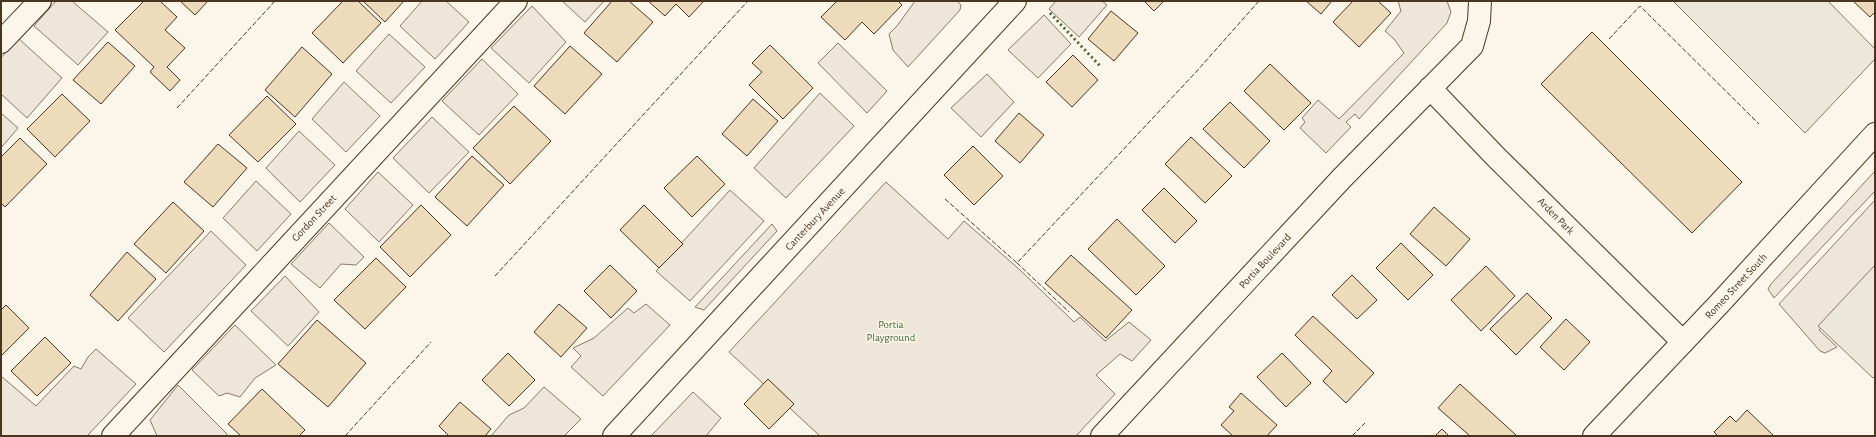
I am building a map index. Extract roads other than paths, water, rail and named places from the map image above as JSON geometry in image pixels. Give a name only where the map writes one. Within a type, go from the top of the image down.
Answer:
[{"type":"street","points":[[1,42],[40,1]]},
{"type":"street","name":"Gordon Street","points":[[112,436],[516,1]]},
{"type":"street","points":[[1430,88],[1472,46],[1479,21],[1480,1]]},
{"type":"street","name":"Canterbury Avenue","points":[[614,436],[1007,4]]},
{"type":"street","name":"Arden Park","points":[[1430,88],[1496,157],[1683,342]]},
{"type":"street","name":"Portia Boulevard","points":[[1102,436],[1342,178],[1430,88]]},
{"type":"street","name":"Romeo Street South","points":[[1594,436],[1875,134]]},
{"type":"park label","name":"Portia Playground","points":[[891,330]]}]
